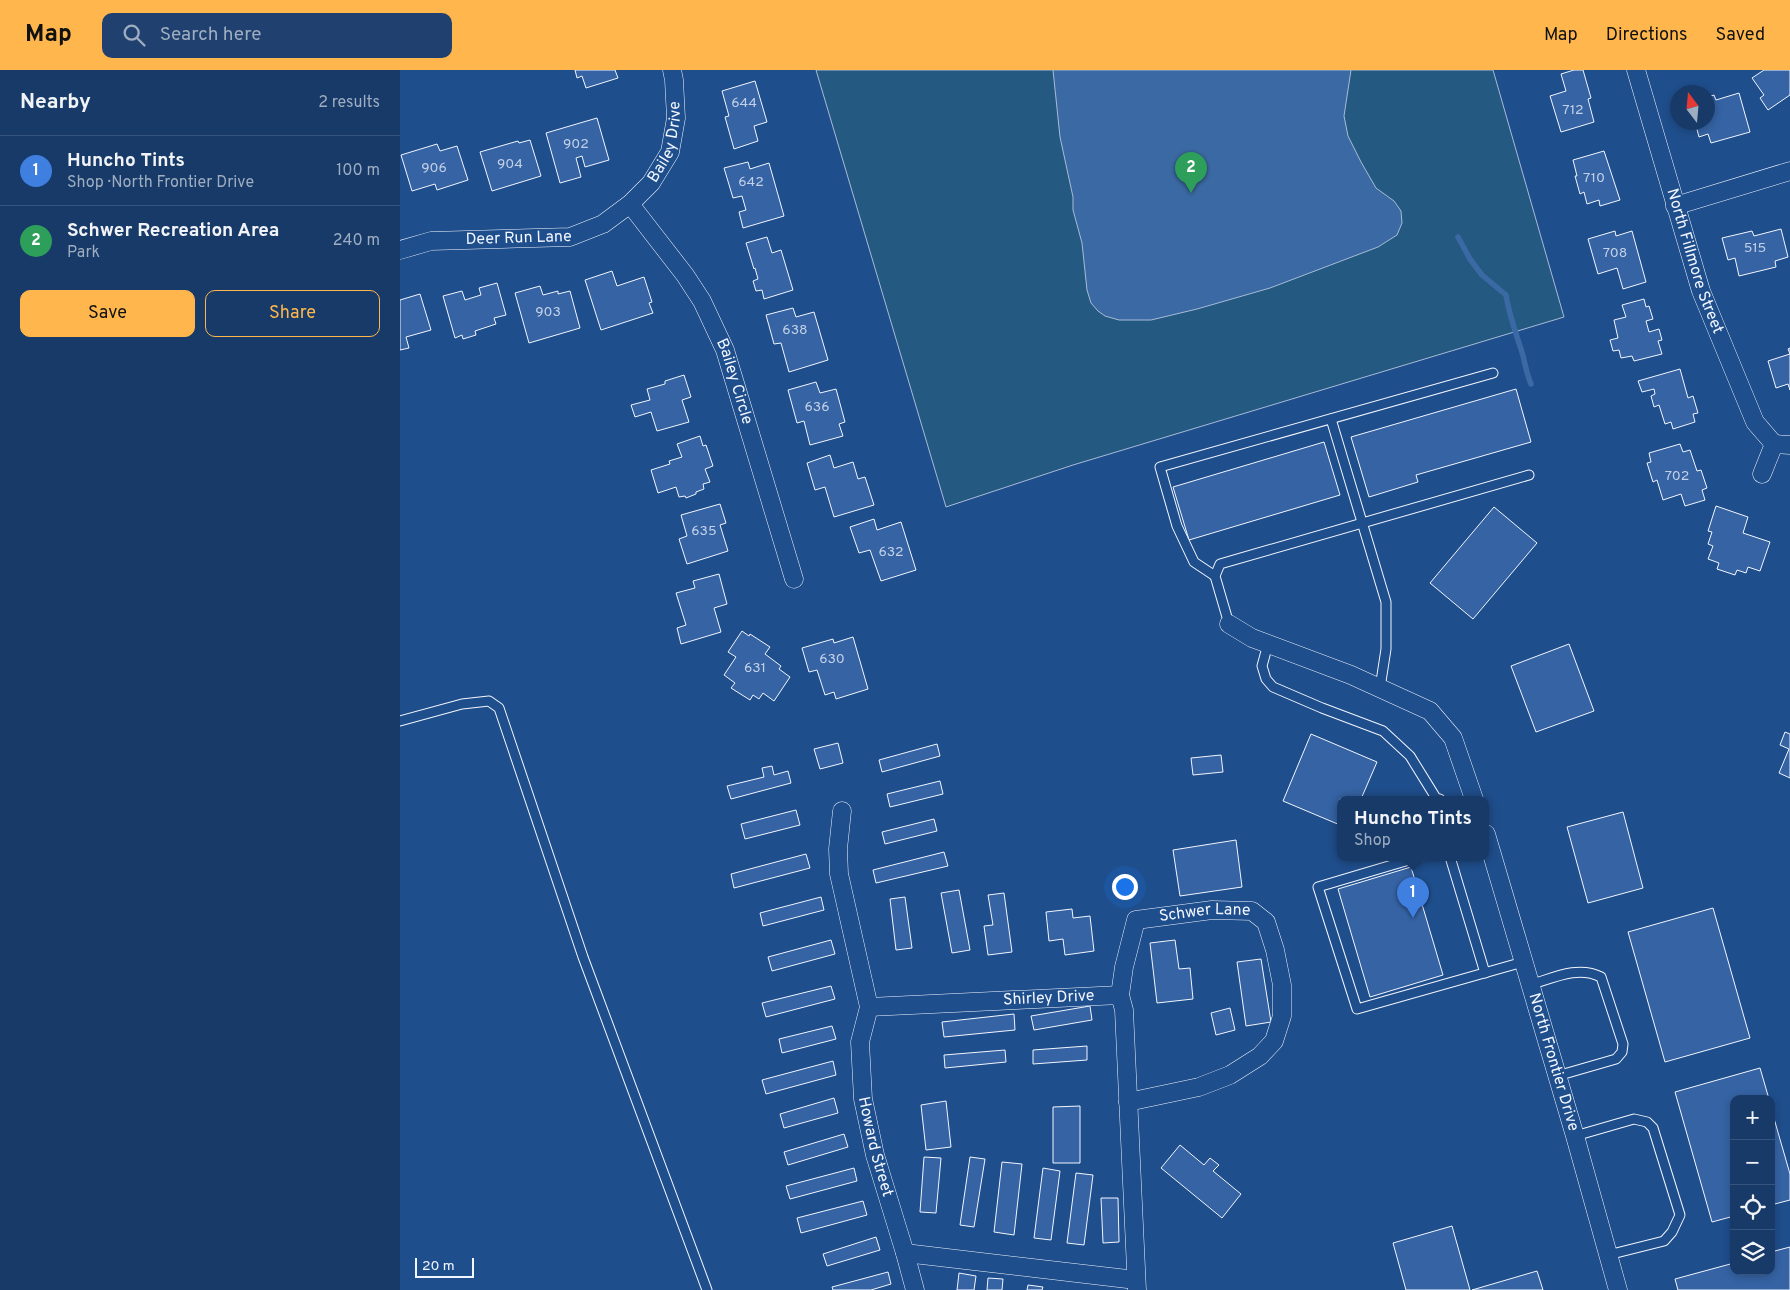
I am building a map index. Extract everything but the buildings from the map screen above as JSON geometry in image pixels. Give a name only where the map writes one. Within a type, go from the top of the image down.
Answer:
[{"type":"street","name":"Bailey Drive","points":[[630,204],[651,183],[670,152],[676,118],[672,70]]},
{"type":"street","name":"North Fillmore Street","points":[[1636,70],[1674,206],[1701,291],[1731,368],[1754,422],[1782,444]]},
{"type":"street","points":[[1674,206],[1790,171]]},
{"type":"street","name":"Deer Run Lane","points":[[400,250],[431,241],[570,237],[603,224],[630,204]]},
{"type":"street","name":"Bailey Circle","points":[[630,204],[685,275],[702,301],[725,350],[794,579]]},
{"type":"street","points":[[1762,474],[1782,444]]},
{"type":"street","points":[[1229,624],[1252,638],[1351,675],[1430,711],[1453,738],[1473,796]]},
{"type":"street","name":"Howard Street","points":[[842,811],[838,849],[839,874],[868,1007],[860,1042],[863,1099],[875,1155],[905,1253]]},
{"type":"street","name":"North Frontier Drive","points":[[1489,846],[1575,1136],[1618,1290]]},
{"type":"street","name":"Schwer Lane","points":[[1120,995],[1124,968],[1136,920],[1212,910],[1252,912],[1266,922],[1275,950],[1282,984],[1282,1016],[1274,1040],[1260,1056],[1230,1075],[1199,1087],[1128,1102]]},
{"type":"street","points":[[914,1290],[905,1253],[1137,1285],[1124,1010],[1120,995]]},
{"type":"street","name":"Shirley Drive","points":[[868,1007],[1120,995]]},
{"type":"lane","points":[[1229,624],[1214,576],[1194,562],[1177,526],[1160,467],[1493,373]]},
{"type":"lane","points":[[1330,419],[1386,602],[1386,649],[1380,688]]},
{"type":"lane","points":[[1214,576],[1220,564],[1529,476]]},
{"type":"lane","points":[[1268,644],[1262,666],[1266,679],[1273,687],[1383,731],[1410,756],[1435,796]]},
{"type":"lane","points":[[400,721],[462,704],[489,701],[499,708],[583,957],[706,1290]]},
{"type":"lane","points":[[1406,861],[1318,887],[1357,1009],[1523,962]]},
{"type":"lane","points":[[1451,861],[1485,973]]},
{"type":"lane","points":[[1530,985],[1580,971],[1593,972],[1601,977],[1623,1044],[1622,1052],[1616,1059],[1557,1076]]},
{"type":"lane","points":[[1575,1136],[1634,1119],[1647,1122],[1653,1128],[1680,1215],[1672,1232],[1664,1241],[1608,1255]]},
{"type":"shaded area","points":[[816,70],[1493,70],[1564,317],[1073,465],[946,507]]},
{"type":"shaded area","points":[[1053,70],[1351,70],[1344,116],[1348,136],[1376,188],[1394,201],[1401,211],[1402,223],[1397,235],[1378,247],[1270,288],[1197,309],[1151,320],[1119,320],[1105,316],[1091,303],[1087,290],[1082,243],[1073,210],[1073,197],[1060,137]]},
{"type":"waterway","points":[[1458,237],[1470,259],[1482,275],[1506,295],[1510,316],[1531,384]]},
{"type":"place","name":"Schwer Recreation Area","points":[[1191,193]]},
{"type":"place","name":"Huncho Tints","points":[[1413,918]]}]
